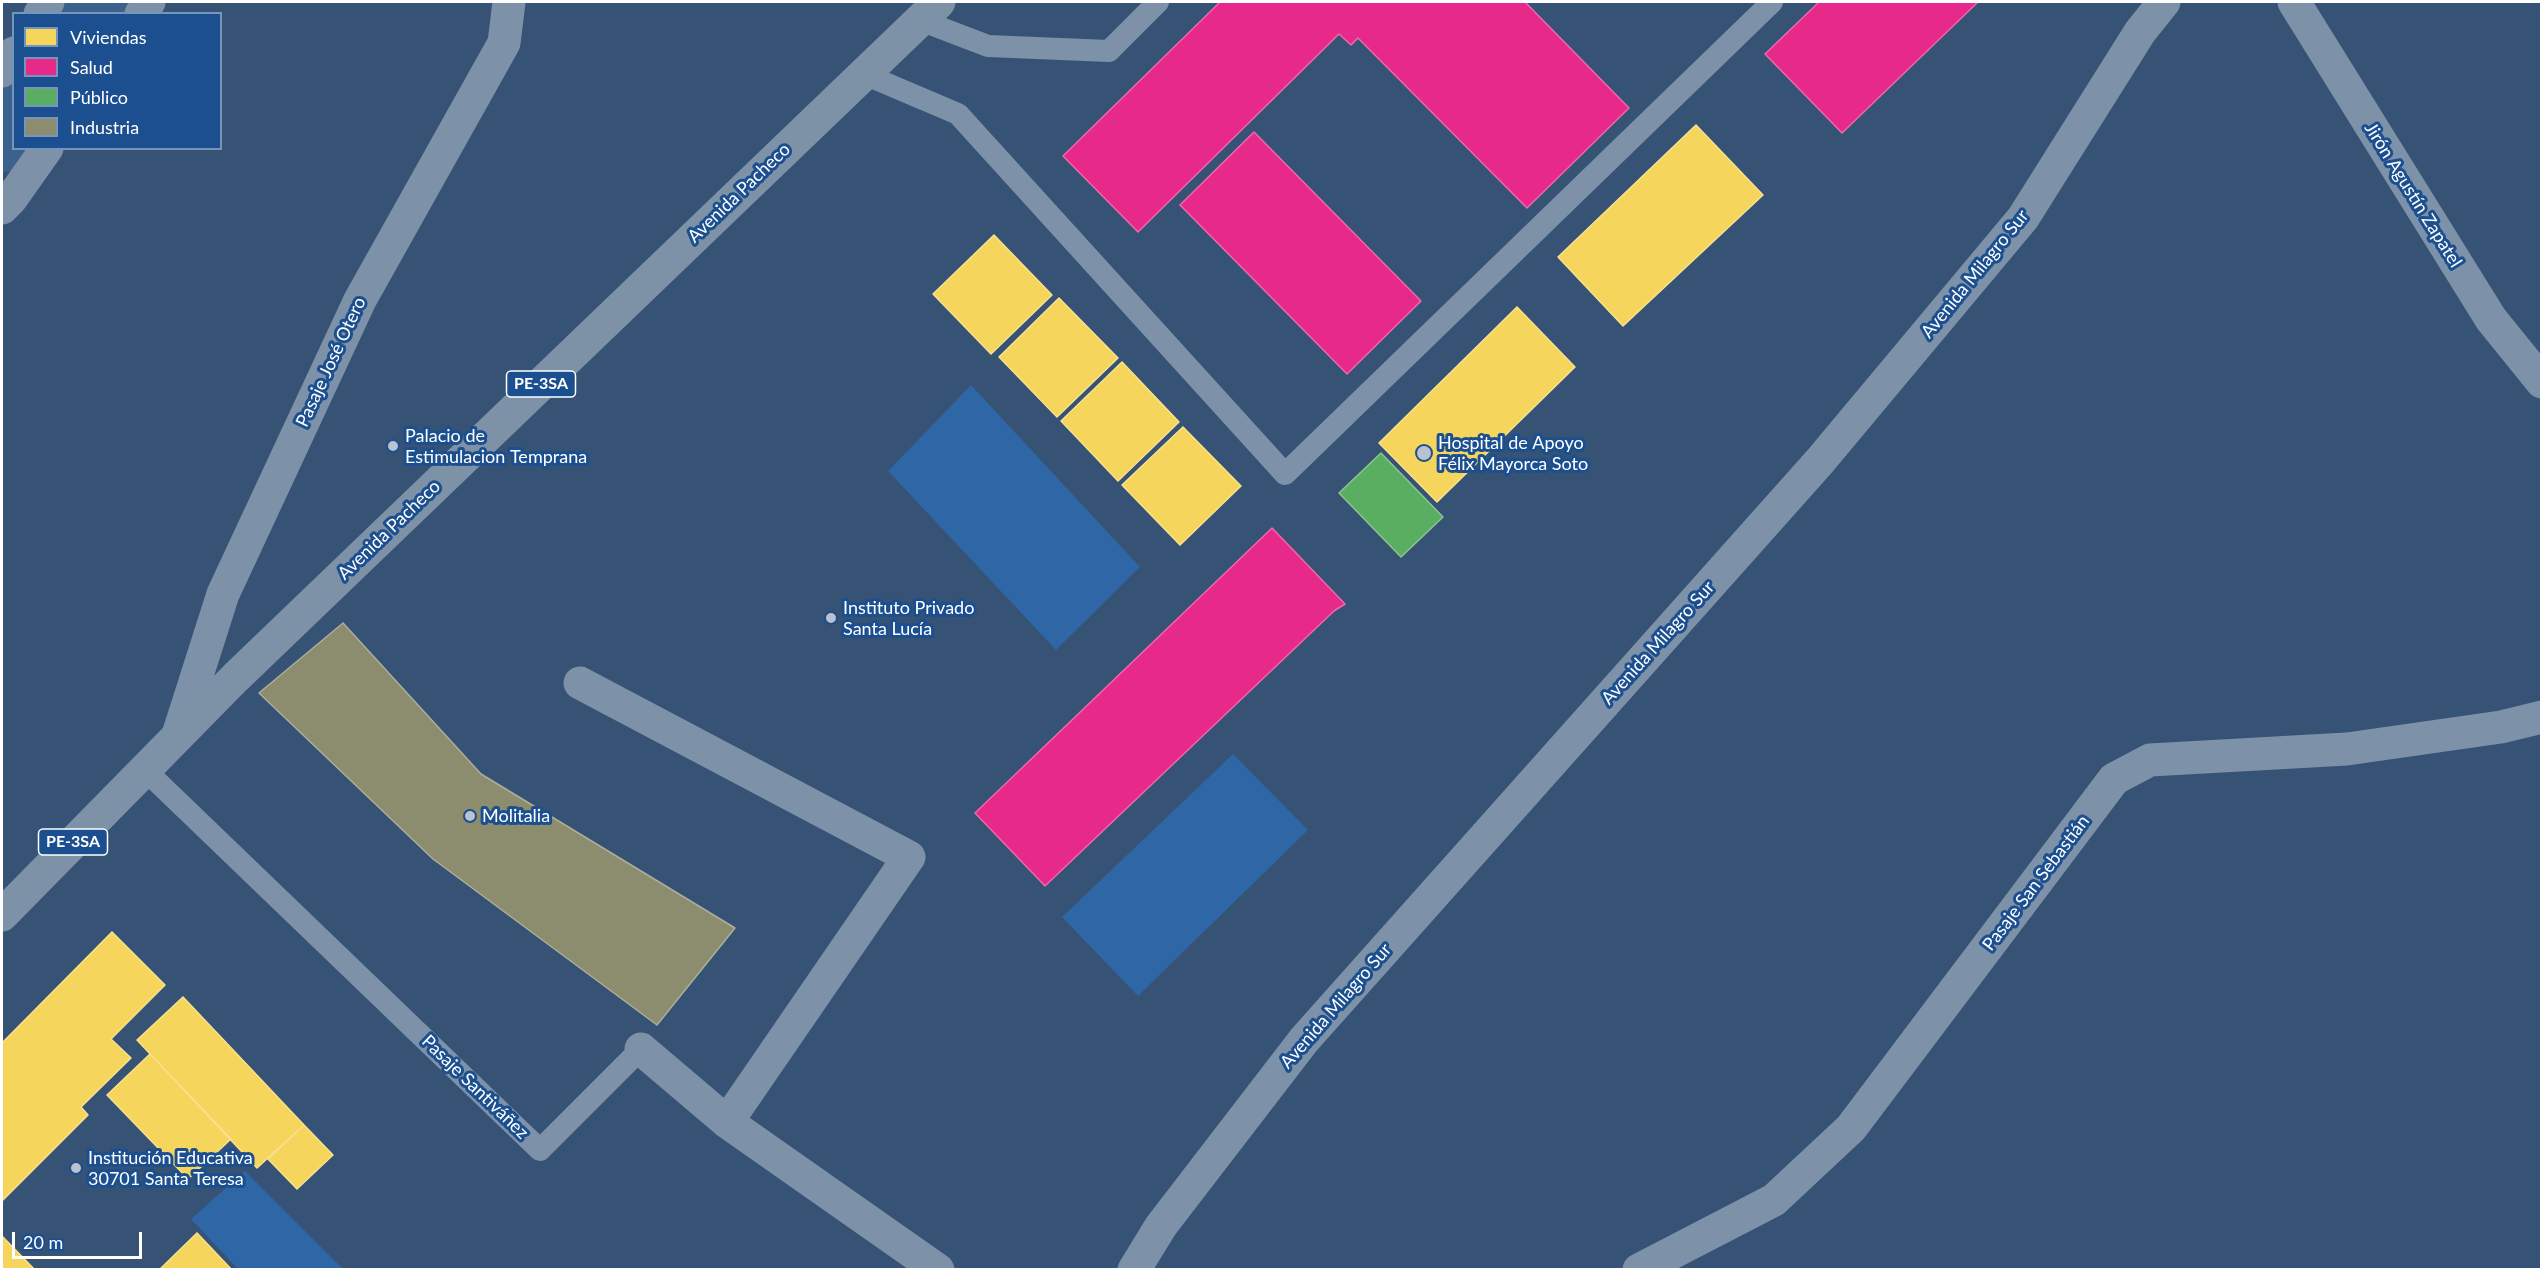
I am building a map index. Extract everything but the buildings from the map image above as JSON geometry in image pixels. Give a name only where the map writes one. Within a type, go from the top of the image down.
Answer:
[{"type":"highway","name":"Avenida Pacheco","points":[[2,915],[178,735],[930,11]]},
{"type":"street","name":"Pasaje José Otero","points":[[178,735],[223,594],[360,300],[504,43],[509,2]]},
{"type":"street","name":"Avenida Milagro Sur","points":[[1134,1269],[1161,1226],[1304,1040],[1820,461],[2024,218],[2140,32],[2164,2]]},
{"type":"street","name":"Jirón Agustín Zapatel","points":[[2294,2],[2491,320],[2541,382]]},
{"type":"street","points":[[2,71],[12,56]]},
{"type":"street","points":[[2,208],[11,200],[46,150]]},
{"type":"street","points":[[580,683],[909,857],[727,1122]]},
{"type":"street","name":"Pasaje San Sebastián","points":[[1639,1269],[1774,1200],[1851,1128],[2114,779],[2151,760],[2347,749],[2501,727],[2541,717]]},
{"type":"street","name":"Pasaje Santiváñez","points":[[641,1049],[727,1122],[938,1269]]},
{"type":"lane","points":[[930,11],[988,46],[1109,51],[1158,2]]},
{"type":"lane","points":[[864,74],[958,114],[1285,474],[1772,2]]},
{"type":"lane","name":"Pasaje Santiváñez","points":[[144,769],[540,1150],[641,1049]]},
{"type":"shaded area","points":[[971,385],[1140,567],[1056,650],[888,471]]},
{"type":"shaded area","points":[[1233,754],[1308,830],[1138,996],[1062,917]]},
{"type":"shaded area","points":[[245,1171],[343,1269],[238,1269],[191,1219]]},
{"type":"waterway","points":[[87,12],[94,2]]},
{"type":"waterway","points":[[2,133],[12,119]]},
{"type":"place","name":"Palacio de Estimulacion Temprana","points":[[393,446]]},
{"type":"place","name":"Hospital de Apoyo Félix Mayorca Soto","points":[[1424,453]]},
{"type":"place","name":"Instituto Privado Santa Lucía","points":[[831,618]]},
{"type":"place","name":"Molitalia","points":[[470,816]]},
{"type":"place","name":"Institución Educativa 30701 Santa Teresa","points":[[76,1168]]}]
